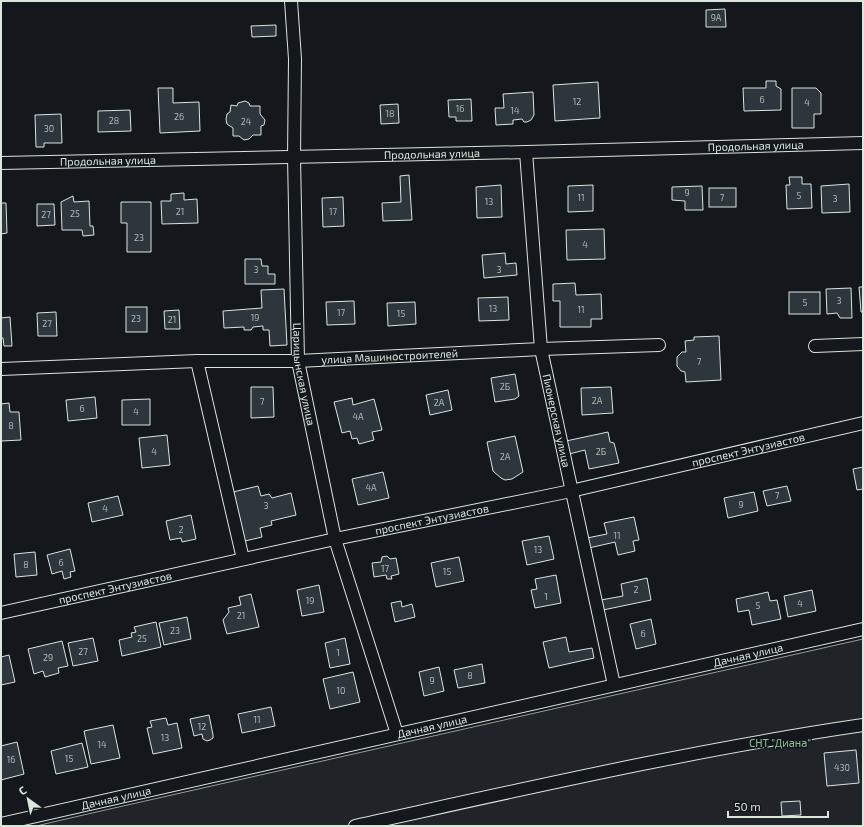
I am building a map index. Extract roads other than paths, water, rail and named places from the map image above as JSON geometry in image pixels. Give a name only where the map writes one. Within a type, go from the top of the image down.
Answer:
[{"type":"street","name":"Царицынская улица","points":[[291,1],[294,60],[294,157],[298,361],[335,539],[397,734]]},
{"type":"street","name":"Продольная улица","points":[[1,163],[863,143]]},
{"type":"street","name":"Пионерская улица","points":[[526,152],[541,348],[614,685]]},
{"type":"street","points":[[815,346],[863,344]]},
{"type":"street","name":"улица Машиностроителей","points":[[1,369],[197,361],[298,361],[541,348],[659,345]]},
{"type":"street","points":[[197,361],[243,560]]},
{"type":"street","name":"проспект Энтузиастов","points":[[1,613],[335,539],[571,491],[863,423]]},
{"type":"street","name":"Дачная улица","points":[[1,824],[863,629]]},
{"type":"street","points":[[355,826],[645,763],[863,724]]},
{"type":"park label","name":"СНТ \"Диана\"","points":[[780,743]]}]
